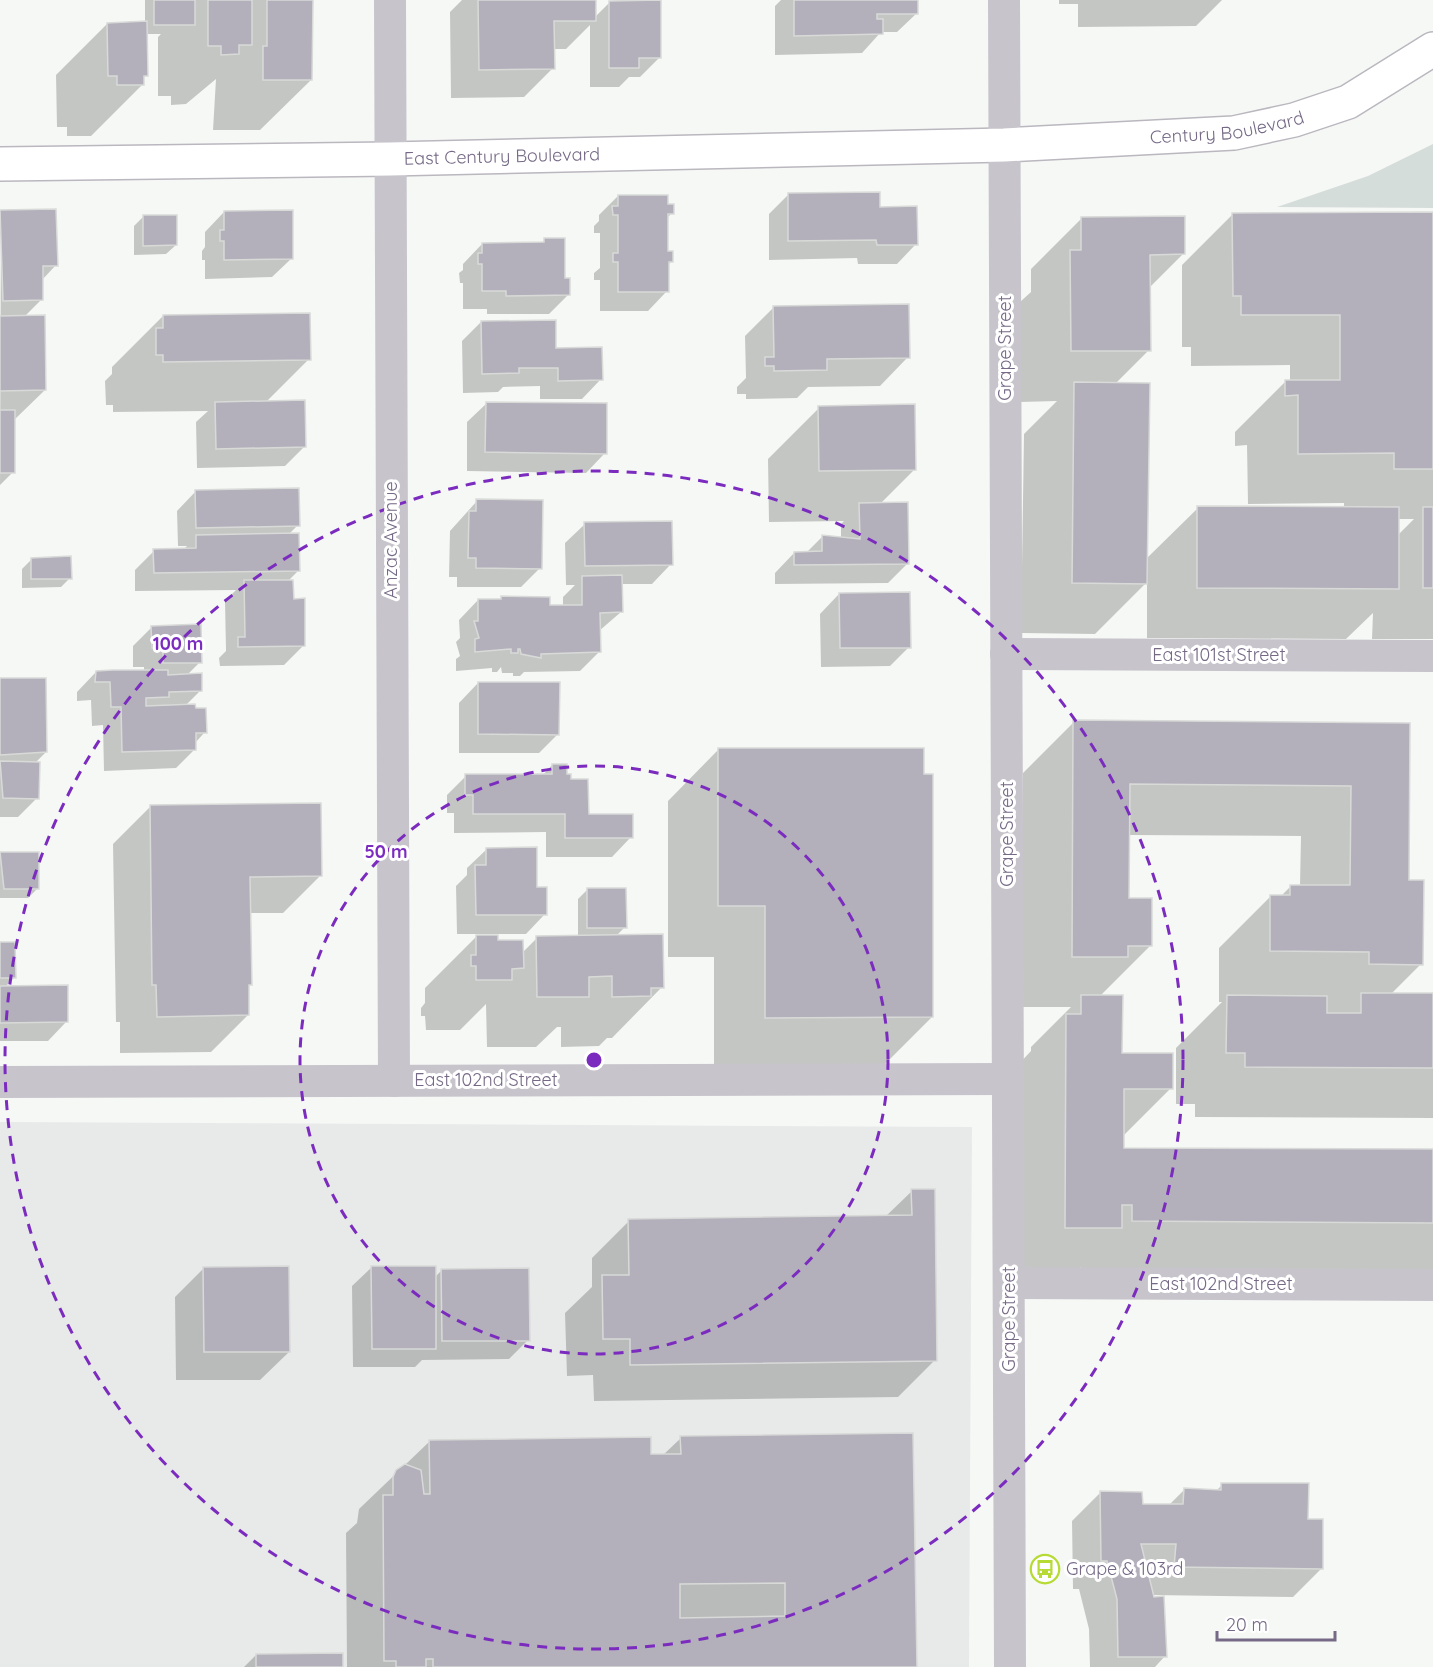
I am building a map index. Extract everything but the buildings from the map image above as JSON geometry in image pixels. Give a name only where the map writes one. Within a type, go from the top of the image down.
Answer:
[{"type":"main road","name":"Century Boulevard","points":[[1004,145],[1223,134],[1284,122],[1348,102],[1433,49]]},
{"type":"main road","name":"East Century Boulevard","points":[[0,164],[390,159],[1004,145]]},
{"type":"street","name":"Anzac Avenue","points":[[390,0],[394,1081]]},
{"type":"street","name":"Grape Street","points":[[1004,0],[1010,1667]]},
{"type":"street","name":"East 101st Street","points":[[1006,654],[1433,656]]},
{"type":"street","name":"East 102nd Street","points":[[0,1082],[1007,1079]]},
{"type":"street","name":"East 102nd Street","points":[[1008,1282],[1433,1285]]},
{"type":"shaded area","points":[[1433,144],[1433,208],[1277,207],[1368,176]]},
{"type":"shaded area","points":[[0,1122],[972,1127],[969,1667],[0,1667]]},
{"type":"place","name":"Grape & 103rd","points":[[1045,1569]]}]
